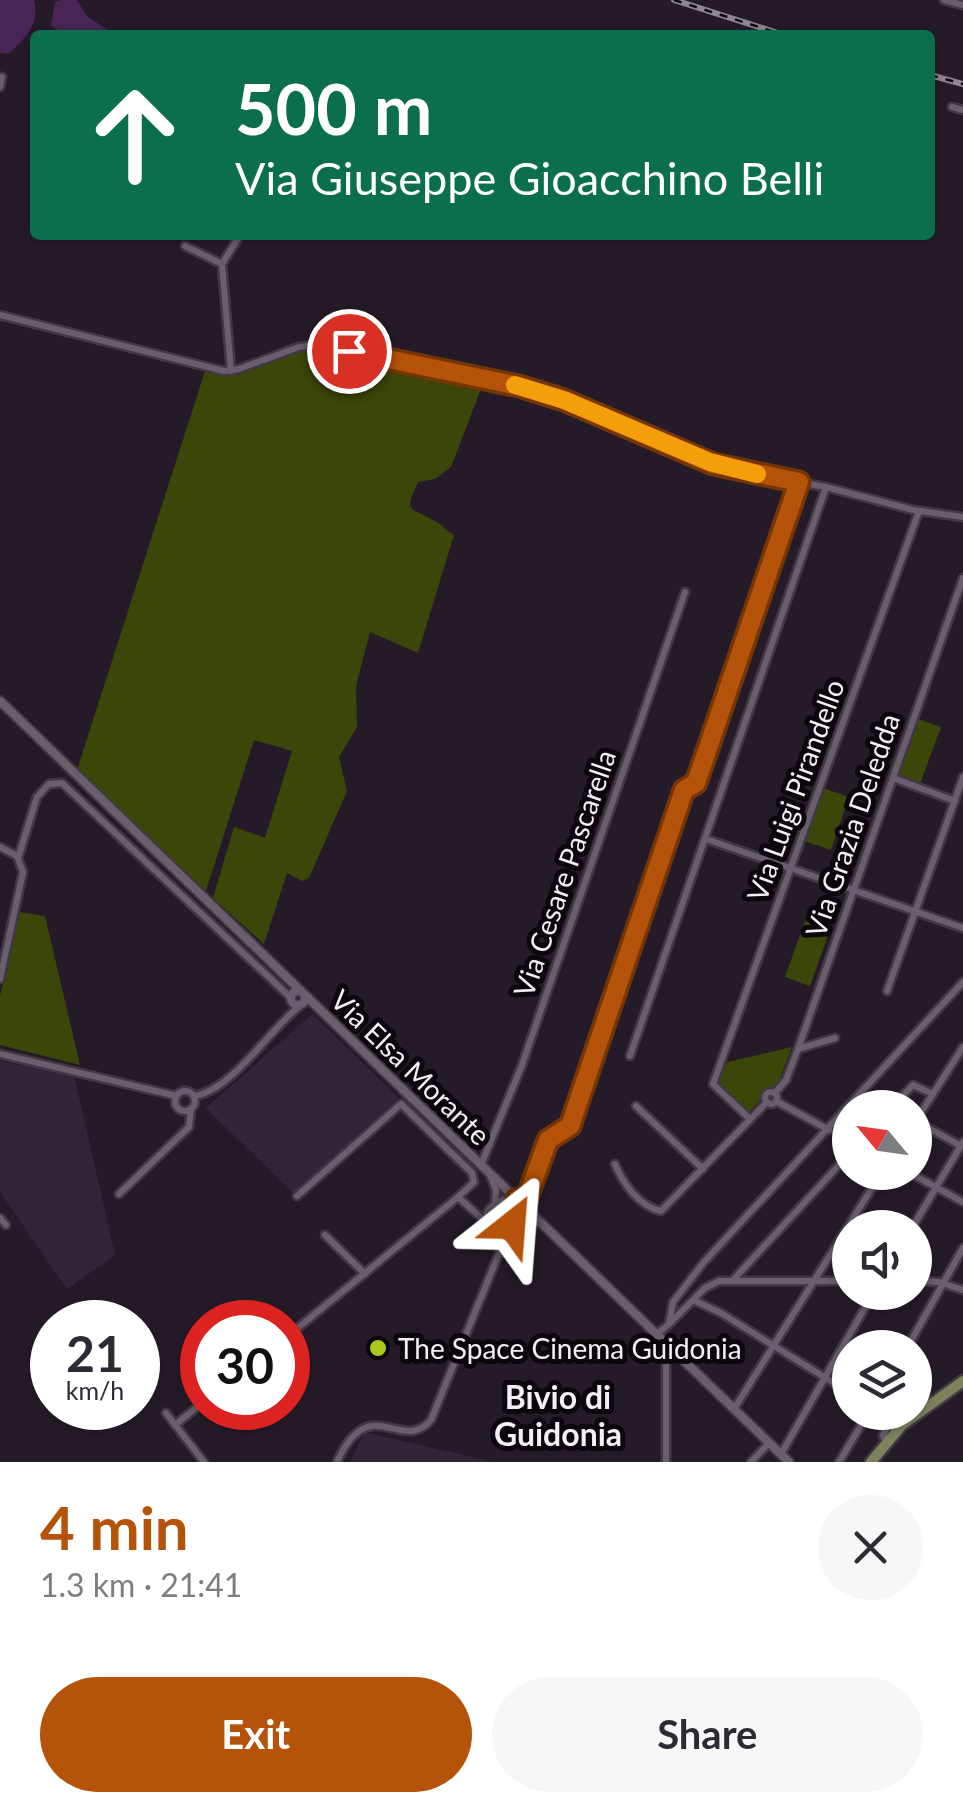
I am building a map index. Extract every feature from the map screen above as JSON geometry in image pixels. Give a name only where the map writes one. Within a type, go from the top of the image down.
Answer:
[{"type":"main road","points":[[871,1461],[916,1414],[963,1381]]},
{"type":"street","points":[[944,0],[963,5]]},
{"type":"street","points":[[0,87],[2,77]]},
{"type":"street","points":[[952,107],[963,110]]},
{"type":"street","points":[[231,371],[222,264],[237,240]]},
{"type":"street","points":[[185,246],[222,264]]},
{"type":"street","points":[[0,314],[231,371],[298,346],[332,343],[370,358],[531,389],[713,464],[963,518]]},
{"type":"street","points":[[495,1231],[506,1230],[513,1222],[548,1140],[570,1126],[684,790],[693,786],[799,482]]},
{"type":"street","points":[[630,1056],[826,487]]},
{"type":"street","name":"Via Luigi Pirandello","points":[[750,1119],[712,1084],[919,511]]},
{"type":"street","name":"Via Grazia Deledda","points":[[773,1099],[798,1050],[963,578]]},
{"type":"street","name":"Via Cesare Pascarella","points":[[481,1166],[522,1065],[685,592]]},
{"type":"street","name":"Via Elsa Morante","points":[[0,701],[789,1462]]},
{"type":"street","points":[[887,991],[963,777]]},
{"type":"street","points":[[893,778],[955,801]]},
{"type":"street","points":[[0,980],[22,881],[18,858],[38,797],[48,784],[62,784],[294,1004],[301,1005]]},
{"type":"street","points":[[706,839],[963,928]]},
{"type":"street","points":[[0,847],[18,858]]},
{"type":"street","points":[[669,1324],[673,1302],[691,1278],[963,982]]},
{"type":"street","points":[[194,1096],[220,1086],[301,1005],[303,993],[294,991],[284,1018]]},
{"type":"street","points":[[798,1050],[835,1038]]},
{"type":"street","points":[[933,1094],[963,1047]]},
{"type":"street","points":[[0,1054],[176,1096],[187,1091],[194,1096]]},
{"type":"street","points":[[176,1096],[179,1108],[192,1109]]},
{"type":"street","points":[[119,1194],[189,1127],[194,1096]]},
{"type":"street","points":[[615,1164],[626,1186],[659,1212],[773,1099],[829,1130]]},
{"type":"street","points":[[297,1196],[401,1104],[474,1176],[473,1184],[458,1198],[310,1318]]},
{"type":"street","points":[[636,1106],[703,1169]]},
{"type":"street","points":[[923,1210],[962,1144],[932,1130]]},
{"type":"street","points":[[734,1279],[832,1173]]},
{"type":"street","points":[[487,1223],[496,1190],[491,1176]]},
{"type":"street","points":[[932,1186],[963,1202]]},
{"type":"street","points":[[734,1409],[870,1190]]},
{"type":"street","points":[[337,1462],[346,1442],[360,1428],[414,1430],[426,1427],[432,1420],[500,1251],[501,1242],[495,1231],[458,1198]]},
{"type":"street","points":[[492,1207],[504,1198],[520,1203]]},
{"type":"street","points":[[474,1212],[508,1207],[513,1222]]},
{"type":"street","points":[[0,1218],[6,1225]]},
{"type":"street","points":[[513,1222],[541,1223]]},
{"type":"street","points":[[325,1235],[364,1274]]},
{"type":"street","points":[[917,1330],[963,1248]]},
{"type":"street","points":[[656,1334],[713,1283],[734,1279],[832,1281]]},
{"type":"street","points":[[932,1282],[963,1290]]},
{"type":"street","points":[[693,1300],[832,1381]]},
{"type":"street","points":[[780,1454],[864,1310]]},
{"type":"street","points":[[666,1343],[666,1462]]},
{"type":"street","points":[[166,1413],[204,1462]]},
{"type":"street","points":[[175,1425],[180,1421]]},
{"type":"street","points":[[839,1462],[858,1430]]},
{"type":"street","points":[[885,1430],[882,1435],[886,1442]]},
{"type":"street","points":[[751,1462],[769,1443]]},
{"type":"shaded area","points":[[0,0],[34,0],[33,24],[8,54],[0,53]]},
{"type":"shaded area","points":[[77,0],[87,16],[108,30],[57,30],[51,25],[55,2]]},
{"type":"shaded area","points":[[312,1014],[399,1098],[293,1193],[206,1108]]},
{"type":"shaded area","points":[[0,1061],[74,1075],[115,1255],[67,1289],[0,1192]]},
{"type":"shaded area","points":[[365,1432],[493,1462],[350,1462]]},
{"type":"green space","points":[[312,348],[329,350],[348,359],[484,381],[451,467],[435,479],[418,482],[411,500],[414,511],[454,535],[418,653],[370,632],[356,686],[357,727],[339,757],[347,791],[309,878],[302,881],[287,873],[264,944],[213,898],[234,827],[265,838],[292,751],[254,740],[206,891],[77,770],[205,371],[240,372]]},
{"type":"green space","points":[[918,719],[941,727],[920,784],[897,776]]},
{"type":"green space","points":[[823,788],[849,797],[831,850],[804,841]]},
{"type":"green space","points":[[19,912],[45,916],[80,1065],[0,1045],[0,996]]},
{"type":"green space","points":[[805,921],[830,930],[810,986],[785,977]]},
{"type":"green space","points":[[792,1047],[779,1081],[749,1112],[717,1083],[724,1063]]},
{"type":"railway","points":[[674,0],[768,30]]},
{"type":"railway","points":[[935,76],[963,84]]},
{"type":"slow traffic","points":[[515,385],[564,400],[710,462],[757,474]]},
{"type":"place","name":"The Space Cinema Guidonia","points":[[378,1348]]},
{"type":"district","name":"Bivio di Guidonia","points":[[558,1414]]},
{"type":"route","points":[[349,351],[519,386],[564,400],[713,464],[799,482],[696,783],[684,790],[570,1126],[548,1140],[524,1206],[517,1199],[512,1225]]}]
